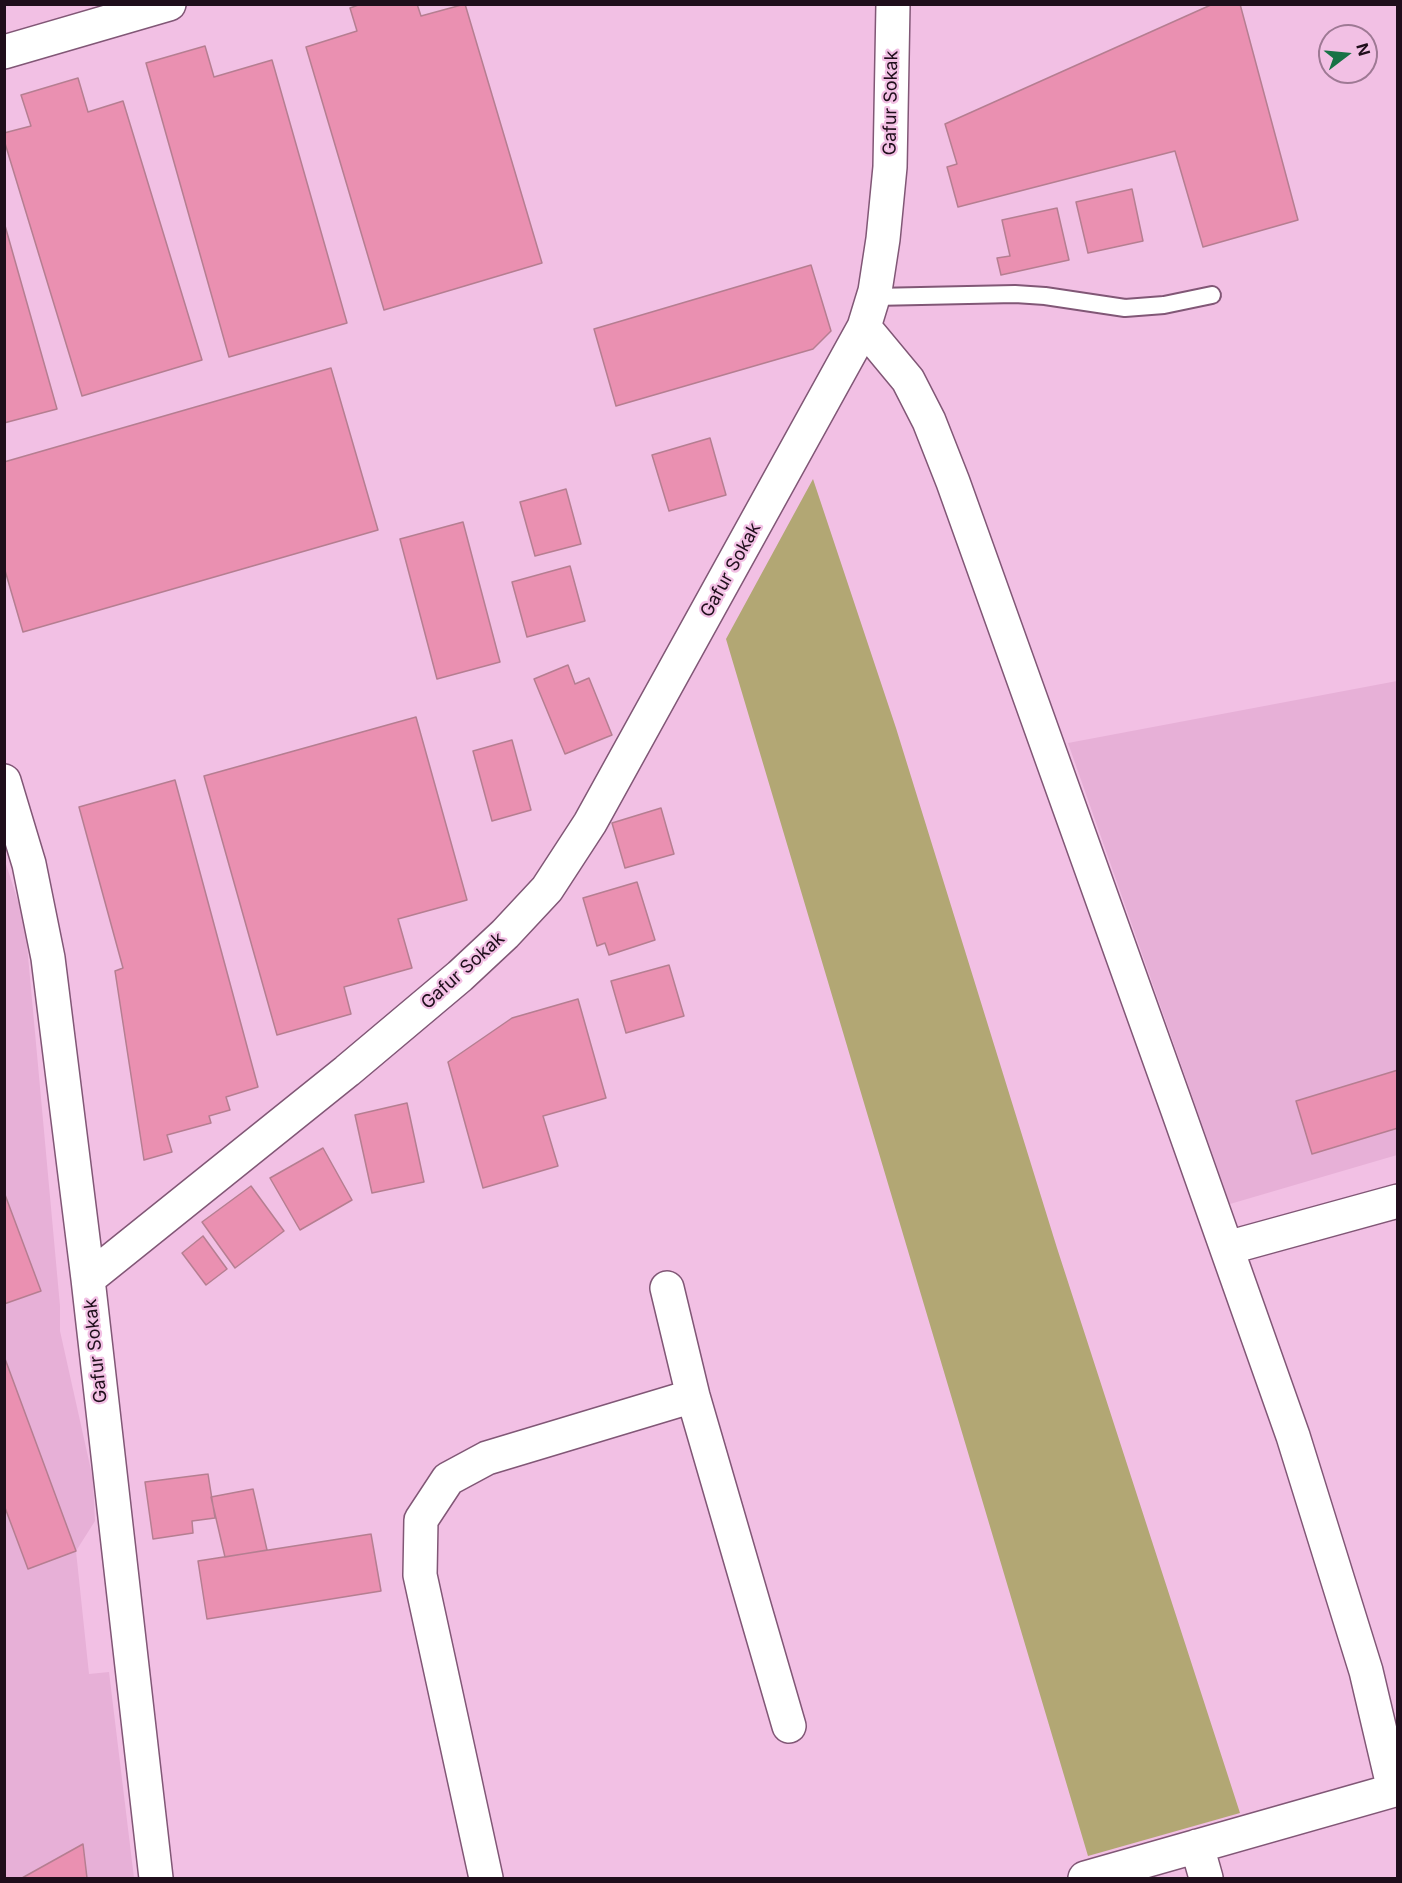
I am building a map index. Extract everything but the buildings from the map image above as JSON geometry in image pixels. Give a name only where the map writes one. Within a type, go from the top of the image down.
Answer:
[{"type":"street","points":[[4,52],[169,4]]},
{"type":"street","name":"Gafur Sokak","points":[[156,1878],[88,1279],[347,1071],[460,976],[505,934],[547,889],[595,813],[869,312],[883,239],[890,167],[893,4]]},
{"type":"street","points":[[869,312],[929,421],[1227,1248],[1293,1436],[1366,1671],[1396,1789],[1085,1878]]},
{"type":"street","points":[[4,781],[29,864],[48,958],[88,1279]]},
{"type":"street","points":[[1227,1248],[1398,1201]]},
{"type":"street","points":[[667,1288],[693,1396],[789,1726]]},
{"type":"street","points":[[486,1878],[420,1575],[422,1520],[448,1479],[487,1458],[693,1396]]},
{"type":"street","points":[[1197,1846],[1206,1878]]},
{"type":"lane","points":[[869,312],[1016,294],[1125,308],[1164,305],[1212,295]]},
{"type":"shaded area","points":[[813,479],[896,728],[1057,1248],[1240,1813],[1088,1856],[726,639]]},
{"type":"shaded area","points":[[1397,681],[1397,1155],[1230,1204],[1068,743]]},
{"type":"shaded area","points":[[4,858],[25,923],[60,1306],[60,1331],[93,1479],[95,1521],[76,1551],[89,1674],[109,1672],[134,1878],[5,1878]]}]
